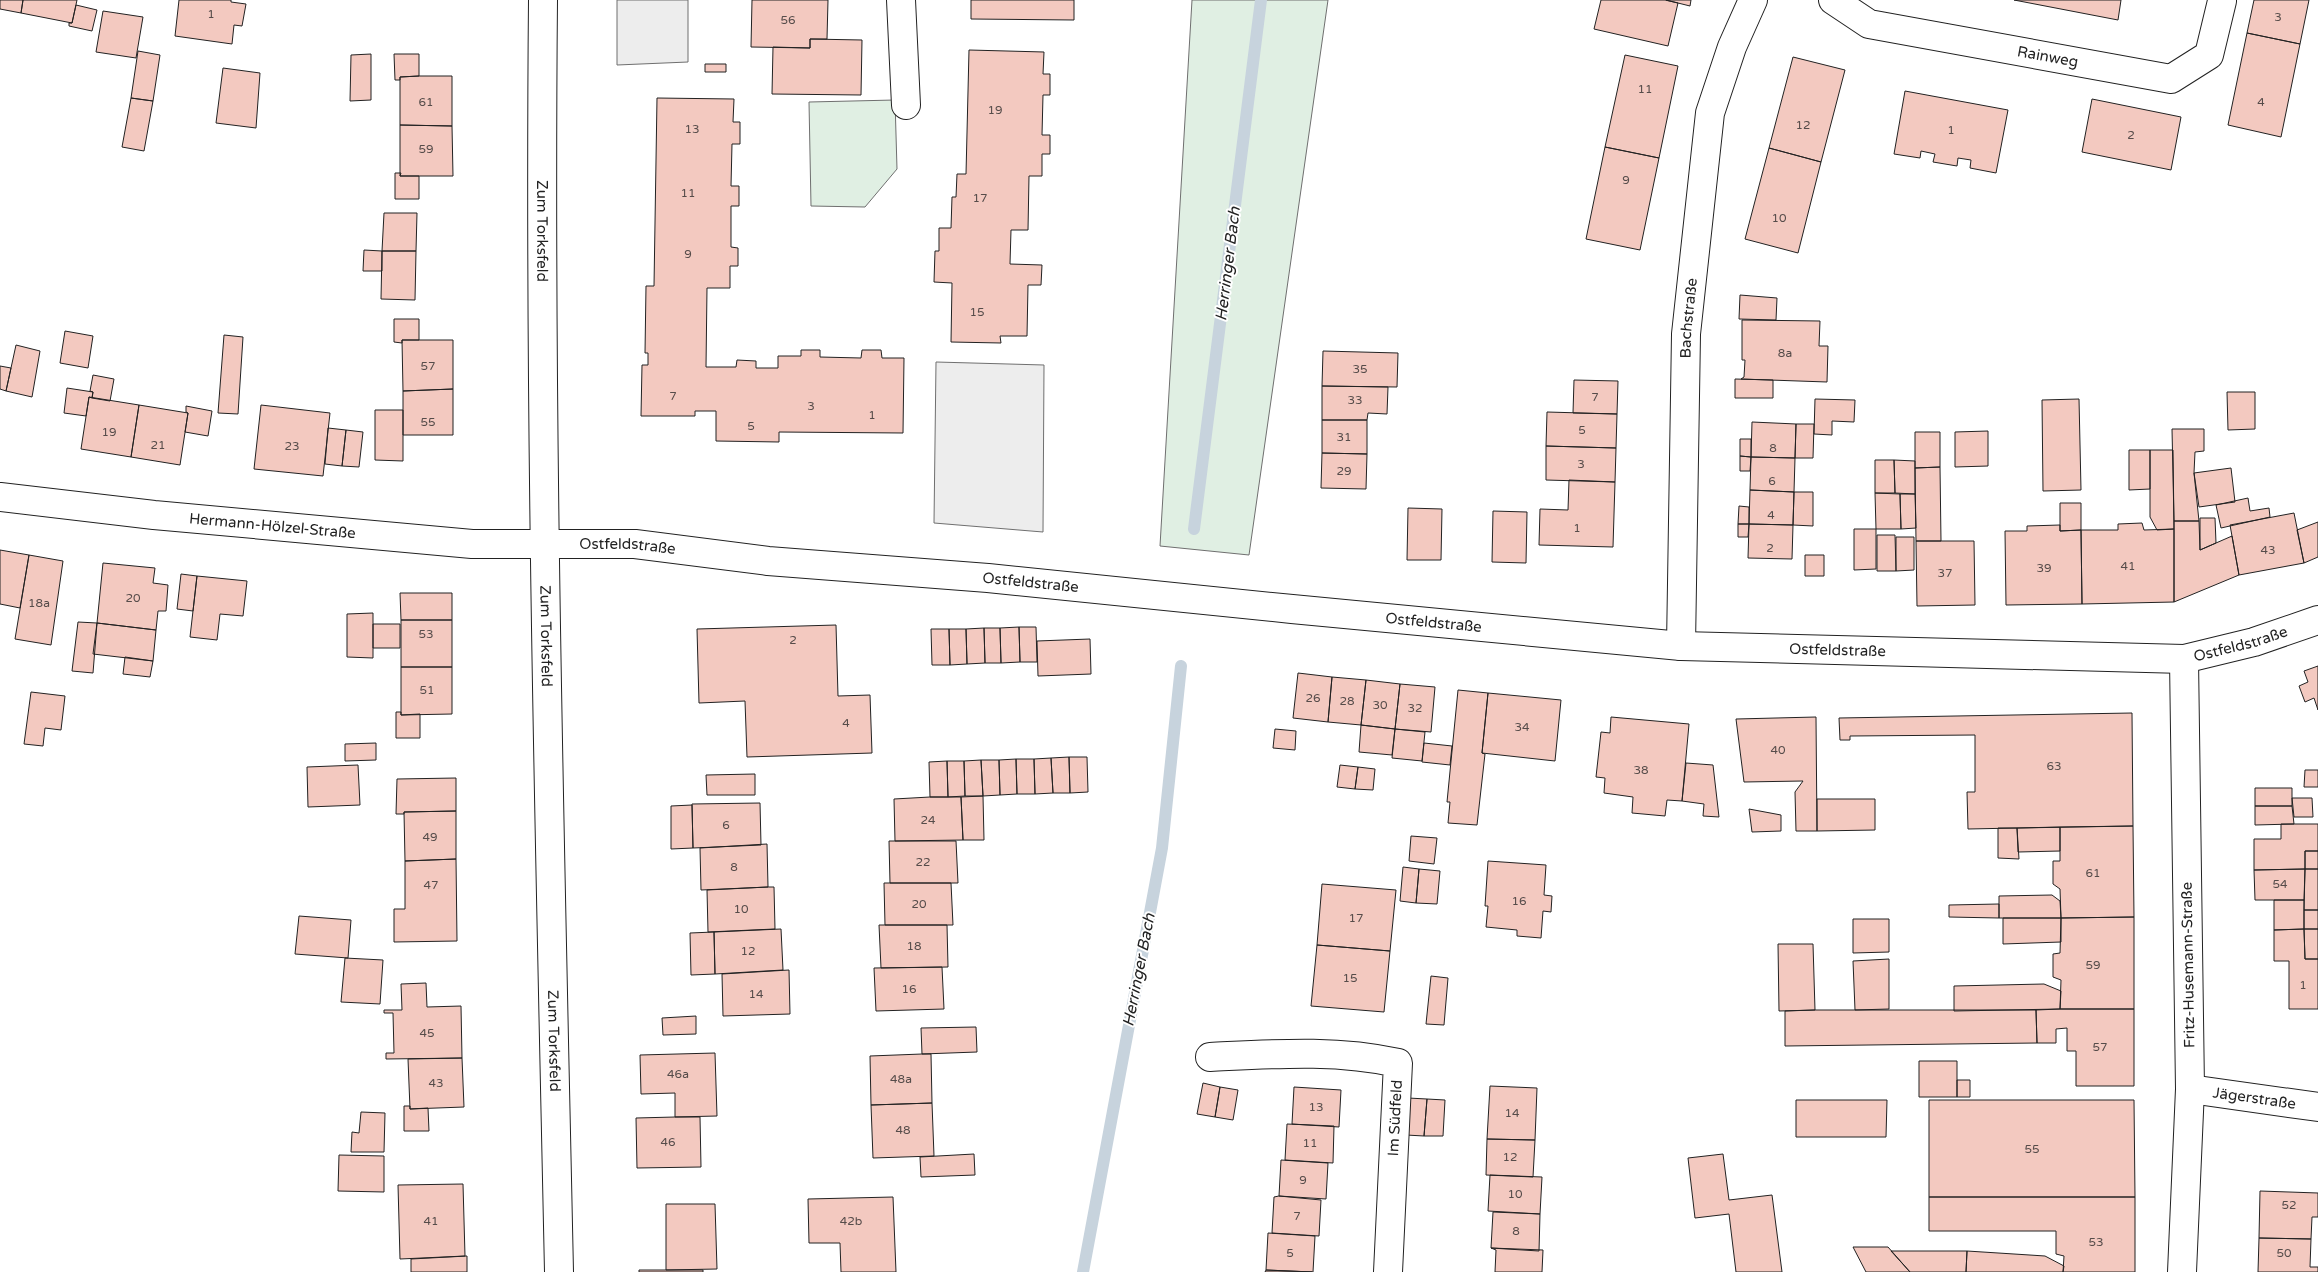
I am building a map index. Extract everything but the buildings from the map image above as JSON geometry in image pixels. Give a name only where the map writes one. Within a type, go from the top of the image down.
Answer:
[{"type":"street","name":"Zum Torksfeld","points":[[543,0],[542,108],[546,544],[559,1272]]},
{"type":"street","points":[[901,0],[906,105]]},
{"type":"street","name":"Bachstraße","points":[[1681,646],[1686,334],[1710,114],[1732,47],[1753,0]]},
{"type":"street","name":"Rainweg","points":[[1833,0],[1869,24],[2171,79],[2209,55],[2222,1]]},
{"type":"street","name":"Hermann-Hölzel-Straße","points":[[0,497],[154,515],[472,544],[546,544]]},
{"type":"street","name":"Ostfeldstraße","points":[[546,544],[634,544],[768,561],[997,579],[1681,646],[2184,659],[2254,642],[2318,620]]},
{"type":"street","name":"Fritz-Husemann-Straße","points":[[2182,1272],[2190,1090],[2184,659]]},
{"type":"street","name":"Im Südfeld","points":[[1210,1057],[1304,1053],[1368,1056],[1398,1063],[1388,1272]]},
{"type":"street","name":"Jägerstraße","points":[[2190,1090],[2318,1107]]},
{"type":"green space","points":[[1192,0],[1328,0],[1249,555],[1160,546]]},
{"type":"green space","points":[[895,100],[897,169],[865,207],[811,206],[809,102]]},
{"type":"shaded area","points":[[617,0],[688,0],[688,62],[617,65]]},
{"type":"shaded area","points":[[936,362],[1044,365],[1043,532],[934,523]]},
{"type":"waterway","name":"Herringer Bach","points":[[1194,529],[1261,0]]},
{"type":"waterway","name":"Herringer Bach","points":[[1083,1272],[1162,848],[1181,666]]}]
